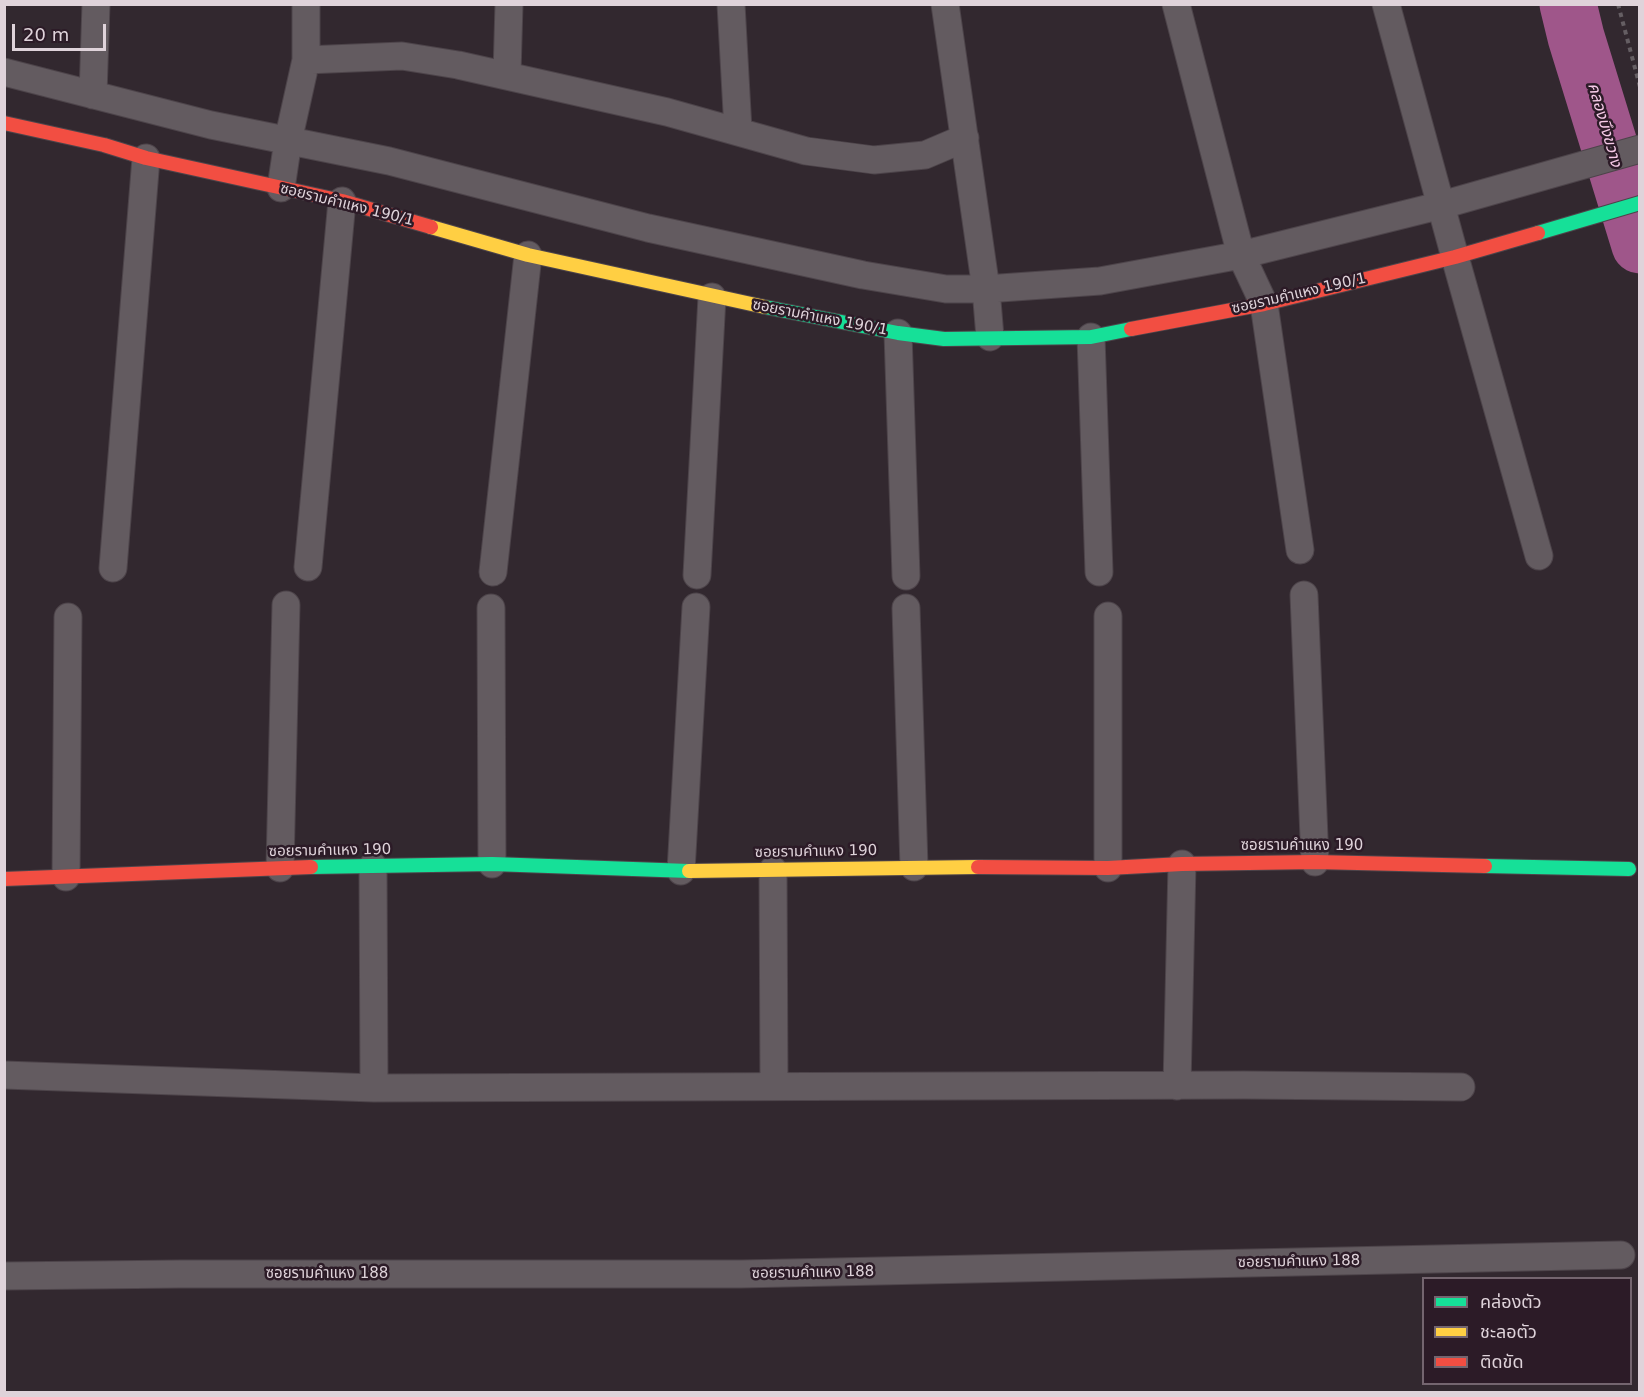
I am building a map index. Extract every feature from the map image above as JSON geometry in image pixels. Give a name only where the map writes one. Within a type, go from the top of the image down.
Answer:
[{"type":"street","points":[[93,95],[96,4]]},
{"type":"street","points":[[281,188],[288,141],[306,60],[306,4]]},
{"type":"street","points":[[507,74],[508,4]]},
{"type":"street","points":[[731,4],[738,130]]},
{"type":"street","points":[[945,4],[986,289],[990,337]]},
{"type":"street","points":[[1176,4],[1241,255],[1264,304],[1299,550]]},
{"type":"street","points":[[1386,4],[1539,556]]},
{"type":"street","points":[[306,60],[402,56],[507,74],[738,130],[806,151],[874,160],[925,154],[965,138]]},
{"type":"street","points":[[4,72],[211,125],[389,161],[648,228],[862,275],[946,289],[986,289],[1100,281],[1241,255],[1442,205],[1640,149]]},
{"type":"street","name":"ซอยรามคำแหง 190/1","points":[[4,123],[104,145],[146,158],[342,201],[528,255],[712,297],[898,333],[944,339],[1091,337],[1264,304],[1455,257],[1640,203]]},
{"type":"street","points":[[113,568],[146,158]]},
{"type":"street","points":[[308,567],[342,201]]},
{"type":"street","points":[[493,572],[528,255]]},
{"type":"street","points":[[697,575],[712,297]]},
{"type":"street","points":[[898,333],[906,576]]},
{"type":"street","points":[[1091,337],[1099,572]]},
{"type":"street","points":[[1304,595],[1314,861]]},
{"type":"street","points":[[280,868],[286,605]]},
{"type":"street","points":[[681,872],[696,607]]},
{"type":"street","points":[[491,608],[492,864]]},
{"type":"street","points":[[906,608],[914,867]]},
{"type":"street","points":[[66,877],[68,616]]},
{"type":"street","points":[[1108,616],[1108,868]]},
{"type":"street","name":"ซอยรามคำแหง 190","points":[[4,879],[280,868],[492,864],[681,872],[914,867],[1108,868],[1314,861],[1629,869]]},
{"type":"street","points":[[1177,1086],[1182,864]]},
{"type":"street","points":[[374,867],[374,1088]]},
{"type":"street","points":[[773,870],[774,1086]]},
{"type":"street","points":[[4,1075],[374,1088],[1461,1087]]},
{"type":"street","name":"ซอยรามคำแหง 188","points":[[4,1276],[741,1274],[1621,1255]]},
{"type":"path","points":[[1618,4],[1640,87]]},
{"type":"waterway","name":"คลองบึงขวาง","points":[[1568,4],[1640,245]]},
{"type":"traffic: fast","points":[[1538,233],[1640,203]]},
{"type":"traffic: fast","points":[[765,307],[898,333],[944,339],[1091,337],[1131,329]]},
{"type":"traffic: fast","points":[[311,867],[492,864],[689,871]]},
{"type":"traffic: fast","points":[[1485,866],[1629,869]]},
{"type":"traffic: slow","points":[[431,227],[528,255],[765,307]]},
{"type":"traffic: slow","points":[[689,871],[978,867]]},
{"type":"traffic: jam","points":[[4,123],[104,145],[146,158],[342,201],[431,227]]},
{"type":"traffic: jam","points":[[1131,329],[1264,304],[1455,257],[1538,233]]},
{"type":"traffic: jam","points":[[978,867],[1108,868],[1182,864],[1315,862],[1485,866]]},
{"type":"traffic: jam","points":[[4,879],[311,867]]}]
